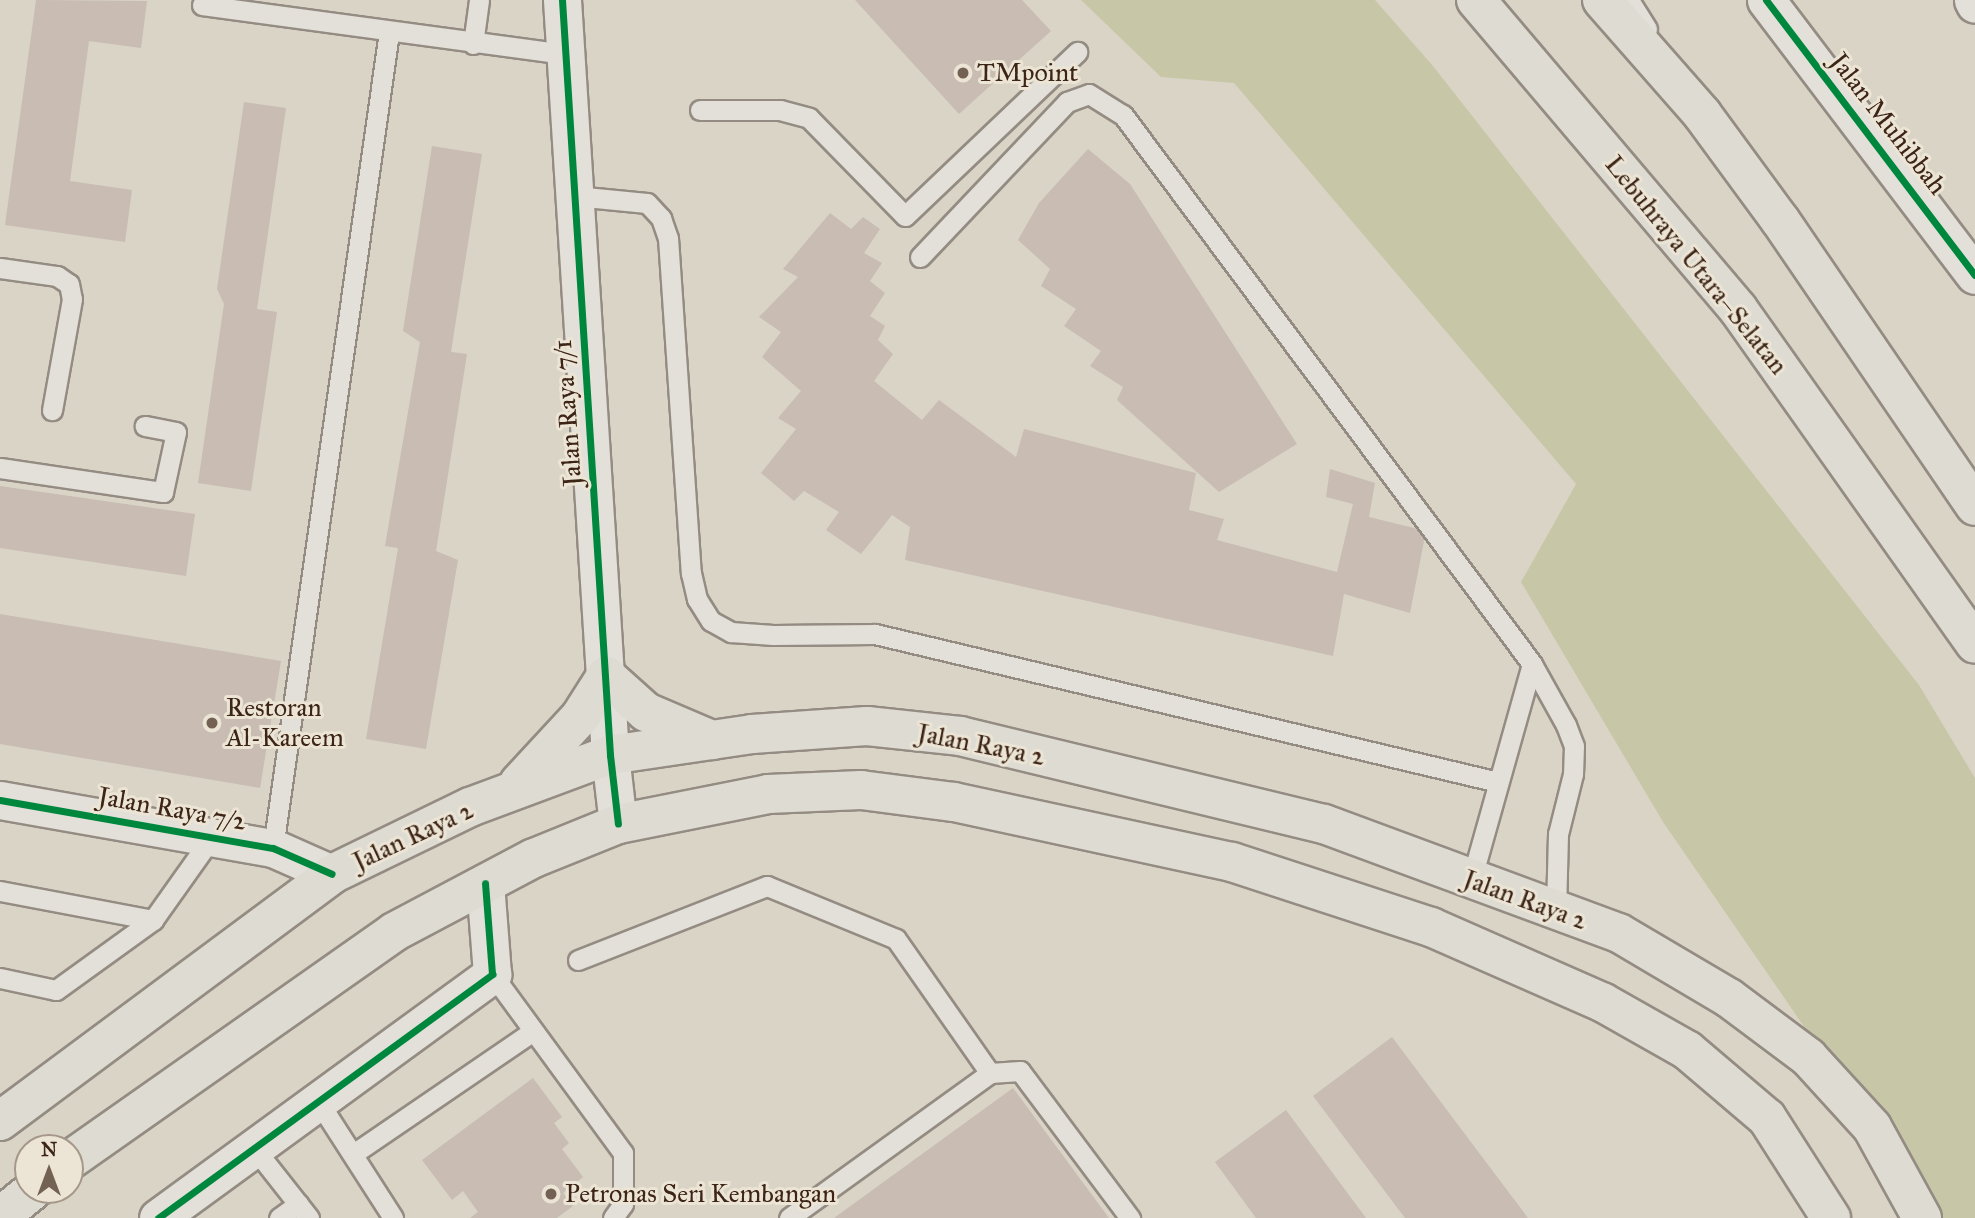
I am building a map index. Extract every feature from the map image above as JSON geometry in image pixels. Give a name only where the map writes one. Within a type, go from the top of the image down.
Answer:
[{"type":"main road","name":"Lebuhraya Utara–Selatan","points":[[1476,0],[1738,309],[1975,644]]},
{"type":"main road","points":[[1602,0],[1702,114],[1780,220],[1975,506]]},
{"type":"main road","points":[[510,792],[548,756],[606,676],[646,712],[712,740]]},
{"type":"main road","name":"Jalan Raya 2","points":[[0,1121],[332,874],[510,792],[610,755],[712,740],[867,726],[960,736],[1324,824],[1471,881],[1619,933],[1728,998],[1808,1057],[1872,1127],[1922,1218]]},
{"type":"main road","points":[[84,1150],[394,932],[485,883],[618,824],[768,794],[861,790],[954,802],[1259,870],[1431,927],[1602,1002],[1688,1050],[1767,1118],[1831,1218]]},
{"type":"street","name":"Jalan Raya 7/1","points":[[562,0],[610,755],[618,824]]},
{"type":"street","name":"Jalan Muhibbah","points":[[1766,0],[1975,275]]},
{"type":"street","name":"Jalan Raya 7/2","points":[[0,800],[273,848],[332,874]]},
{"type":"street","points":[[158,1218],[492,974],[485,883]]},
{"type":"lane","points":[[473,44],[479,0]]},
{"type":"lane","points":[[1629,0],[1702,114]]},
{"type":"lane","points":[[202,5],[473,44],[565,54]]},
{"type":"lane","points":[[273,848],[389,32]]},
{"type":"lane","points":[[700,110],[780,110],[809,118],[905,216],[1077,52]]},
{"type":"lane","points":[[920,257],[1067,102],[1090,94],[1123,115],[1532,664],[1574,746],[1573,774],[1558,834],[1556,911]]},
{"type":"lane","points":[[575,196],[647,203],[661,218],[668,238],[691,573],[698,599],[711,621],[731,632],[773,635],[875,634],[1498,782]]},
{"type":"lane","points":[[0,268],[57,276],[69,284],[72,299],[52,410]]},
{"type":"lane","points":[[0,468],[163,492],[176,432],[145,426]]},
{"type":"lane","points":[[1471,881],[1532,664]]},
{"type":"lane","points":[[0,978],[56,990],[153,920],[212,837]]},
{"type":"lane","points":[[579,960],[767,887],[896,939],[990,1073]]},
{"type":"lane","points":[[0,891],[153,920]]},
{"type":"lane","points":[[492,974],[623,1153],[623,1204],[613,1218]]},
{"type":"lane","points":[[353,1154],[532,1032]]},
{"type":"lane","points":[[789,1218],[990,1073],[1020,1071],[1130,1218]]},
{"type":"lane","points":[[317,1101],[393,1218]]},
{"type":"lane","points":[[254,1148],[303,1211],[279,1218]]},
{"type":"green space","points":[[1081,0],[1375,0],[1433,66],[1919,685],[1975,778],[1975,1218],[1936,1218],[1663,822],[1521,582],[1576,484],[1234,83],[1161,77]]},
{"type":"building","points":[[36,0],[147,1],[141,48],[89,41],[70,181],[132,190],[125,242],[5,225]]},
{"type":"building","name":"TMpoint","points":[[855,0],[1022,0],[1051,31],[959,114]]},
{"type":"building","points":[[244,102],[286,108],[257,309],[277,312],[251,491],[198,483],[224,304],[217,289]]},
{"type":"building","points":[[432,146],[482,154],[451,352],[467,354],[436,551],[458,560],[426,749],[366,739],[398,548],[385,546],[420,342],[403,331]]},
{"type":"building","points":[[1088,149],[1130,184],[1297,444],[1219,492],[1117,400],[1123,387],[1090,366],[1101,351],[1064,326],[1076,309],[1041,286],[1050,269],[1018,240],[1039,203]]},
{"type":"building","points":[[830,213],[851,229],[863,217],[880,229],[864,253],[882,263],[870,281],[885,293],[870,316],[885,326],[878,340],[893,354],[874,381],[922,420],[939,400],[1016,457],[1024,429],[1196,473],[1189,510],[1224,519],[1217,540],[1337,572],[1353,504],[1326,497],[1330,469],[1375,483],[1369,517],[1426,531],[1410,613],[1344,594],[1333,656],[905,560],[910,527],[892,515],[861,554],[826,530],[839,512],[804,491],[794,501],[761,473],[796,429],[778,418],[801,391],[762,357],[781,332],[759,317],[798,277],[783,269]]},
{"type":"building","points":[[0,486],[195,514],[186,576],[0,548]]},
{"type":"building","points":[[0,614],[281,661],[260,788],[0,744]]},
{"type":"building","points":[[1392,1037],[1528,1218],[1405,1218],[1313,1096]]},
{"type":"building","points":[[533,1078],[562,1117],[554,1123],[569,1143],[562,1149],[583,1177],[563,1193],[573,1206],[557,1218],[470,1218],[478,1212],[463,1191],[452,1200],[422,1160]]},
{"type":"building","points":[[1013,1088],[1109,1218],[834,1218]]},
{"type":"building","points":[[1286,1110],[1366,1218],[1256,1218],[1215,1162]]},
{"type":"cycle path","points":[[562,0],[610,755],[618,824]]},
{"type":"cycle path","points":[[1766,0],[1975,275]]},
{"type":"cycle path","points":[[0,800],[273,848],[332,874]]},
{"type":"cycle path","points":[[158,1218],[492,974],[485,883]]},
{"type":"place","name":"TMpoint","points":[[963,73]]},
{"type":"place","name":"Restoran Al-Kareem","points":[[212,723]]},
{"type":"place","name":"Petronas Seri Kembangan","points":[[551,1194]]}]
